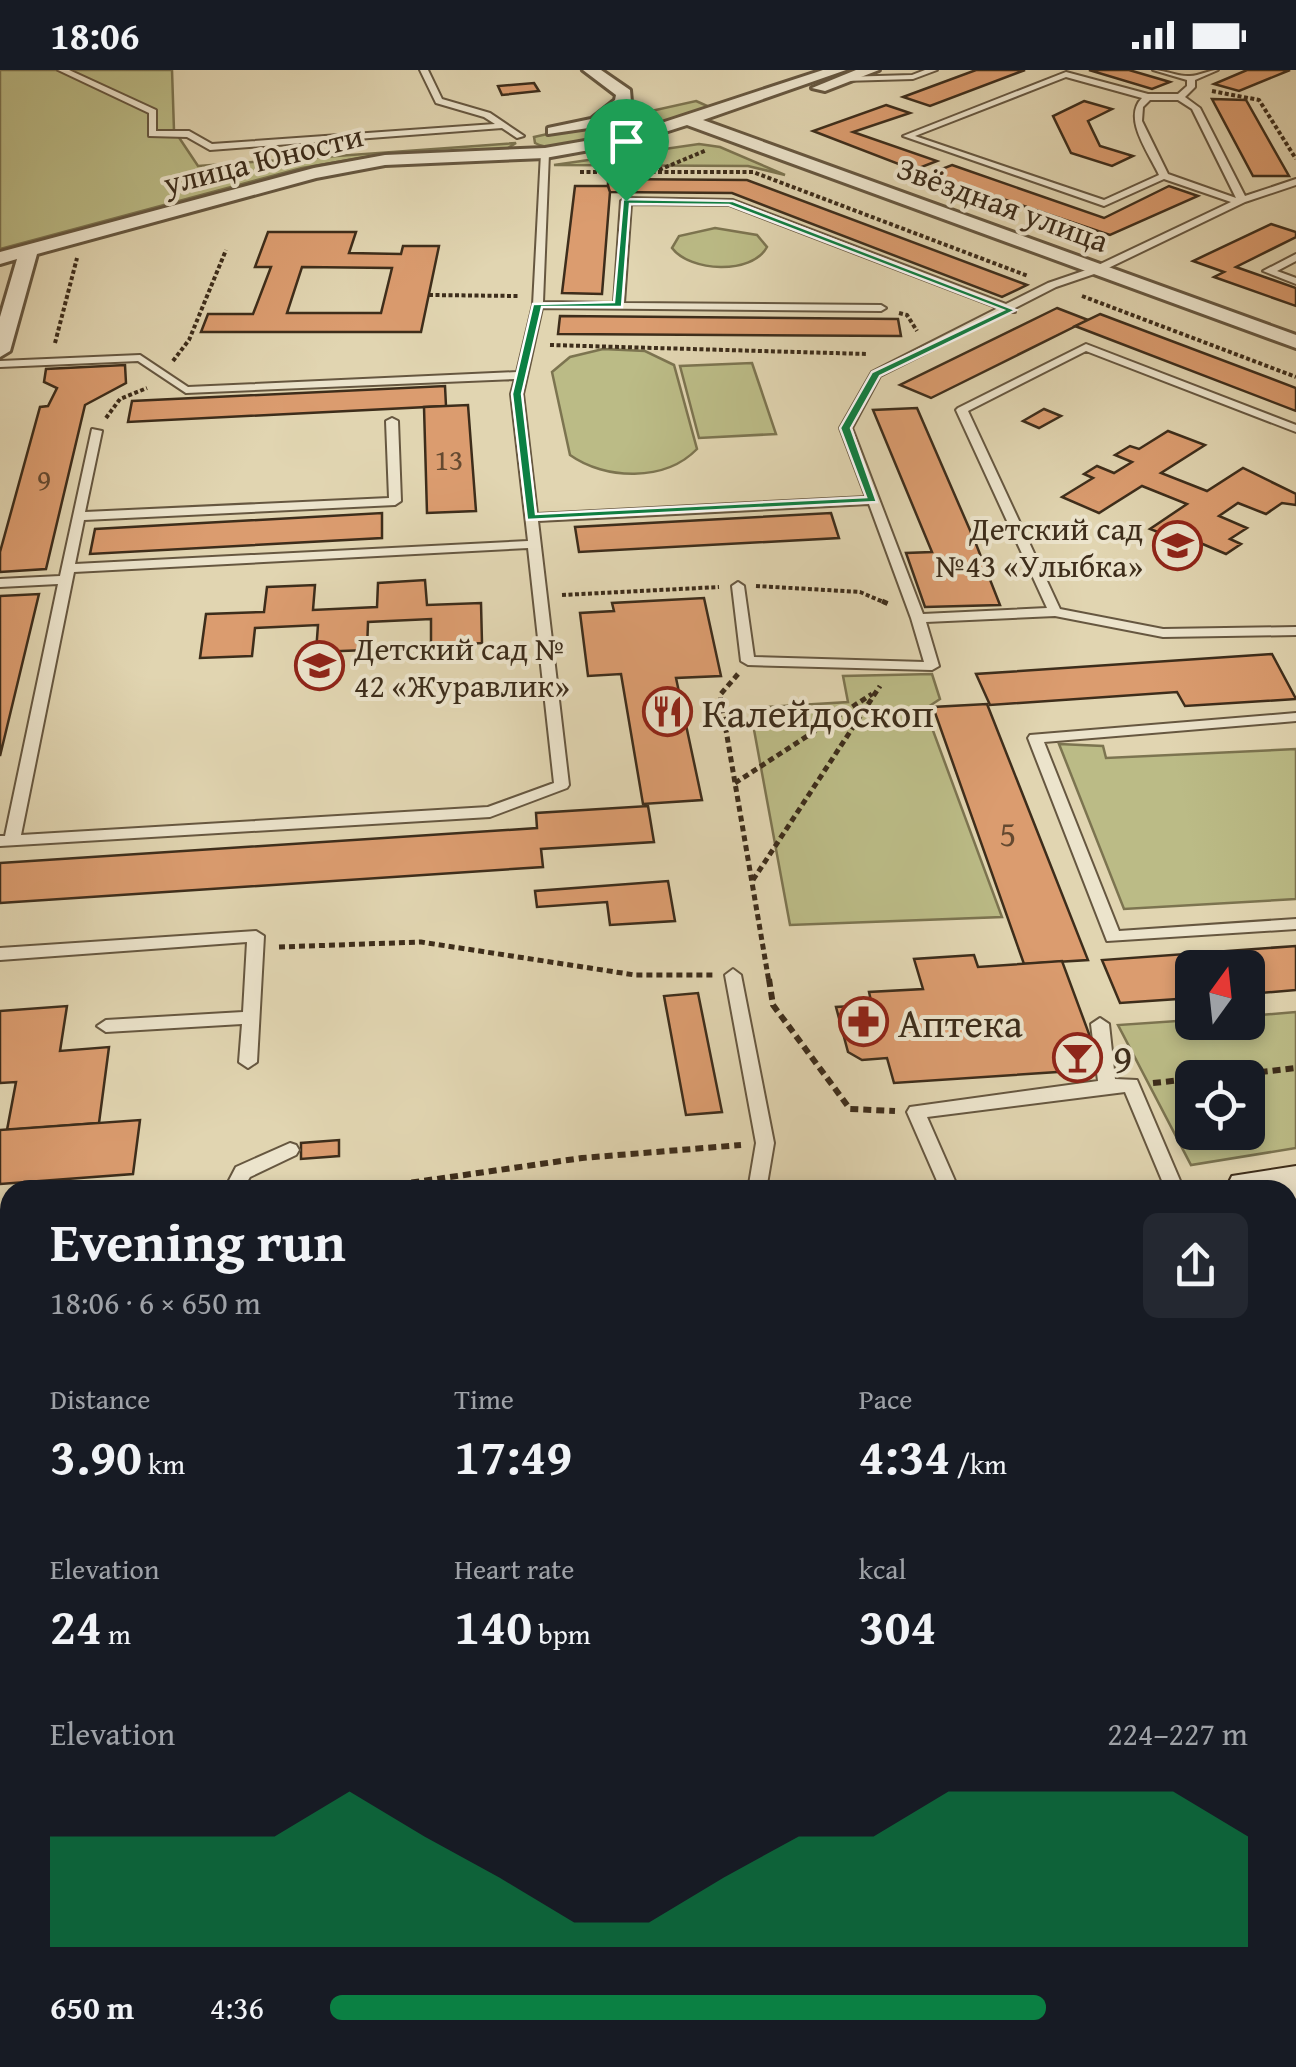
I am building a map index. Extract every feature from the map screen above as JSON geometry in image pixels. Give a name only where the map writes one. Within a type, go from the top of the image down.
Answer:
[{"type":"street","points":[[520,136],[596,123],[617,108],[624,93],[591,70]]},
{"type":"street","name":"улица Юности","points":[[0,258],[314,172],[385,160],[540,160],[609,151],[841,75],[871,70]]},
{"type":"street","name":"улица Юности","points":[[698,124],[820,73],[841,75]]},
{"type":"street","name":"Звёздная улица","points":[[698,124],[1296,342]]},
{"type":"street","points":[[520,136],[540,160]]},
{"type":"street","points":[[0,351],[28,253]]},
{"type":"lane","points":[[62,70],[153,112],[152,134],[189,134],[210,147],[501,126]]},
{"type":"lane","points":[[424,70],[439,101],[487,114],[520,136]]},
{"type":"lane","points":[[841,75],[913,77],[933,70]]},
{"type":"lane","points":[[1157,70],[1191,83]]},
{"type":"lane","points":[[1180,96],[1191,83],[1214,70]]},
{"type":"lane","points":[[1066,74],[1148,98],[1180,96],[1196,108],[1241,201],[1164,176],[1104,203],[907,136],[1066,74]]},
{"type":"lane","points":[[1148,98],[1138,106],[1138,122],[1164,176]]},
{"type":"lane","points":[[96,431],[69,574],[6,840],[490,812],[562,785],[517,394],[539,300],[540,160]]},
{"type":"lane","points":[[738,586],[748,661],[889,668],[932,666],[918,618],[846,428],[876,374],[1011,310],[1052,285],[1096,270],[1241,201],[1296,182]]},
{"type":"lane","points":[[619,304],[626,201],[730,202],[1011,310]]},
{"type":"lane","points":[[1296,257],[1268,271],[1296,281]]},
{"type":"lane","points":[[539,300],[881,308]]},
{"type":"lane","points":[[1055,612],[962,410],[1086,346],[1296,428]]},
{"type":"lane","points":[[0,364],[140,358],[186,390],[521,376]]},
{"type":"lane","points":[[81,516],[395,500],[392,421]]},
{"type":"lane","points":[[531,518],[873,500]]},
{"type":"lane","points":[[0,584],[69,574],[534,544]]},
{"type":"lane","points":[[918,618],[1055,612],[1163,633],[1296,631]]},
{"type":"lane","points":[[1296,718],[1035,738],[1113,938],[1296,924]]},
{"type":"lane","points":[[0,954],[256,936],[248,1062]]},
{"type":"lane","points":[[733,974],[766,1143],[759,1180]]},
{"type":"lane","points":[[106,1026],[251,1017]]},
{"type":"lane","points":[[1100,1024],[1107,1086]]},
{"type":"lane","points":[[946,1180],[916,1112],[1107,1086],[1132,1086],[1171,1180]]},
{"type":"lane","points":[[239,1180],[243,1172],[290,1150]]},
{"type":"path","points":[[1191,83],[1259,100],[1296,160]]},
{"type":"path","points":[[653,172],[719,146]]},
{"type":"path","points":[[540,160],[653,172],[753,172],[1296,377]]},
{"type":"path","points":[[96,431],[120,399],[166,376],[189,340],[226,250]]},
{"type":"path","points":[[50,362],[78,254]]},
{"type":"path","points":[[429,295],[539,300]]},
{"type":"path","points":[[881,308],[907,315],[928,349]]},
{"type":"path","points":[[528,344],[915,356]]},
{"type":"path","points":[[748,661],[720,695],[773,1006],[850,1110],[916,1112]]},
{"type":"path","points":[[752,882],[889,668]]},
{"type":"path","points":[[735,783],[877,691]]},
{"type":"path","points":[[257,948],[421,942],[635,975],[733,974]]},
{"type":"path","points":[[1265,1072],[1296,1068]]},
{"type":"path","points":[[1132,1086],[1175,1081]]},
{"type":"path","points":[[429,1180],[582,1158],[766,1143]]},
{"type":"green space","points":[[0,70],[172,70],[174,130],[198,166],[516,143],[505,150],[378,155],[302,168],[0,249]]},
{"type":"green space","points":[[696,101],[712,108],[595,142],[550,147],[535,143],[534,137]]},
{"type":"green space","points":[[699,144],[720,147],[785,175],[748,166],[554,165]]},
{"type":"green space","points":[[715,228],[757,235],[767,247],[748,262],[721,267],[692,262],[672,248],[679,236]]},
{"type":"green space","points":[[603,349],[645,351],[674,365],[697,449],[684,460],[635,474],[600,469],[570,455],[552,372],[570,357]]},
{"type":"green space","points":[[752,363],[776,434],[699,438],[680,366]]},
{"type":"green space","points":[[932,674],[940,699],[925,709],[1002,917],[790,925],[750,708],[848,702],[843,676]]},
{"type":"green space","points":[[1059,744],[1103,746],[1106,758],[1296,749],[1296,899],[1124,909]]},
{"type":"green space","points":[[1296,1012],[1296,1148],[1191,1165],[1183,1150],[1265,1150],[1265,1060],[1175,1060],[1175,1134],[1118,1025],[1175,1021],[1175,1040],[1265,1040],[1265,1015]]},
{"type":"building","points":[[976,70],[1025,70],[930,106],[903,97]]},
{"type":"building","points":[[1089,70],[1129,70],[1170,82],[1152,89]]},
{"type":"building","points":[[1247,70],[1290,70],[1239,91],[1214,84]]},
{"type":"building","points":[[534,83],[539,91],[502,95],[498,86]]},
{"type":"building","points":[[1212,99],[1246,100],[1289,176],[1253,176]]},
{"type":"building","points":[[1084,101],[1112,109],[1088,121],[1100,146],[1133,156],[1112,166],[1071,153],[1053,116]]},
{"type":"building","points":[[886,105],[910,113],[853,132],[937,161],[914,170],[813,131]]},
{"type":"building","points":[[952,165],[1104,218],[1169,186],[1198,196],[1110,235],[929,174]]},
{"type":"building","points":[[608,179],[747,180],[1027,285],[1002,297],[732,193],[608,192]]},
{"type":"building","points":[[575,186],[608,186],[610,192],[602,294],[562,293]]},
{"type":"building","points":[[1271,224],[1296,232],[1296,237],[1236,267],[1296,288],[1296,306],[1214,277],[1224,272],[1193,261]]},
{"type":"building","points":[[268,232],[356,232],[349,253],[401,254],[403,246],[439,246],[421,332],[201,332],[208,314],[253,314],[271,267],[255,267]],"holes":[[[302,267],[392,268],[381,313],[287,313]]]},
{"type":"building","points":[[1057,308],[1088,320],[931,398],[900,385]]},
{"type":"building","points":[[1100,314],[1296,388],[1296,411],[1075,326]]},
{"type":"building","points":[[560,316],[898,319],[901,336],[558,334]]},
{"type":"building","points":[[125,365],[126,383],[85,405],[46,569],[0,572],[0,552],[40,407],[48,406],[57,388],[44,382],[46,369]]},
{"type":"building","points":[[445,386],[446,406],[128,422],[132,401]]},
{"type":"building","points":[[468,405],[476,511],[427,513],[424,407]]},
{"type":"building","points":[[917,408],[1000,605],[925,607],[906,553],[932,552],[873,410]]},
{"type":"building","points":[[1044,409],[1061,416],[1039,428],[1023,421]]},
{"type":"building","points":[[1168,431],[1205,445],[1161,473],[1207,491],[1243,468],[1296,494],[1296,505],[1282,503],[1266,514],[1238,503],[1219,516],[1247,528],[1230,539],[1241,544],[1226,554],[1177,533],[1171,537],[1150,529],[1187,504],[1142,486],[1099,513],[1062,497],[1093,478],[1084,474],[1097,466],[1114,473],[1132,462],[1115,455],[1130,446],[1139,449]]},
{"type":"building","points":[[382,513],[382,538],[90,554],[95,529]]},
{"type":"building","points":[[831,513],[839,538],[579,552],[575,527]]},
{"type":"building","points":[[425,580],[427,605],[481,603],[482,643],[431,646],[431,619],[368,622],[367,650],[316,652],[318,625],[255,628],[252,656],[200,658],[206,614],[264,612],[267,587],[315,585],[313,610],[377,607],[378,583]]},
{"type":"building","points":[[39,594],[0,756],[0,596]]},
{"type":"building","points":[[704,598],[721,676],[676,678],[702,800],[643,804],[621,674],[588,676],[580,613],[614,611],[612,603]]},
{"type":"building","points":[[1272,654],[1296,699],[1185,706],[1177,692],[990,705],[976,674]]},
{"type":"building","points":[[987,704],[1088,960],[1024,964],[933,707]]},
{"type":"building","points":[[648,806],[654,842],[541,849],[543,867],[0,903],[0,863],[537,828],[536,813]]},
{"type":"building","points":[[668,881],[675,921],[610,925],[607,902],[537,907],[535,891]]},
{"type":"building","points":[[1296,946],[1296,990],[1265,993],[1265,950],[1241,950]]},
{"type":"building","points":[[974,955],[978,967],[1062,961],[1102,1069],[894,1083],[887,1058],[862,1060],[848,1052],[836,1007],[872,1005],[869,992],[923,989],[914,959]]},
{"type":"building","points":[[1175,955],[1175,999],[1120,1003],[1102,960]]},
{"type":"building","points":[[698,993],[722,1112],[686,1115],[664,996]]},
{"type":"building","points":[[67,1006],[60,1051],[109,1047],[99,1123],[7,1130],[16,1082],[0,1083],[0,1011]]},
{"type":"building","points":[[140,1120],[133,1174],[53,1180],[0,1180],[0,1130]]},
{"type":"building","points":[[339,1140],[339,1156],[301,1159],[301,1143]]},
{"type":"place","name":"Детский сад №43 «Улыбка»","points":[[1178,546]]},
{"type":"place","name":"Детский сад № 42 «Журавлик»","points":[[319,666]]},
{"type":"place","name":"Калейдоскоп","points":[[667,712]]},
{"type":"place","name":"Аптека","points":[[863,1022]]},
{"type":"place","name":"9","points":[[1078,1058]]},
{"type":"route","points":[[626,201],[730,202],[1011,310],[876,374],[846,428],[873,500],[531,518],[517,394],[538,304],[619,304],[626,201]]}]
